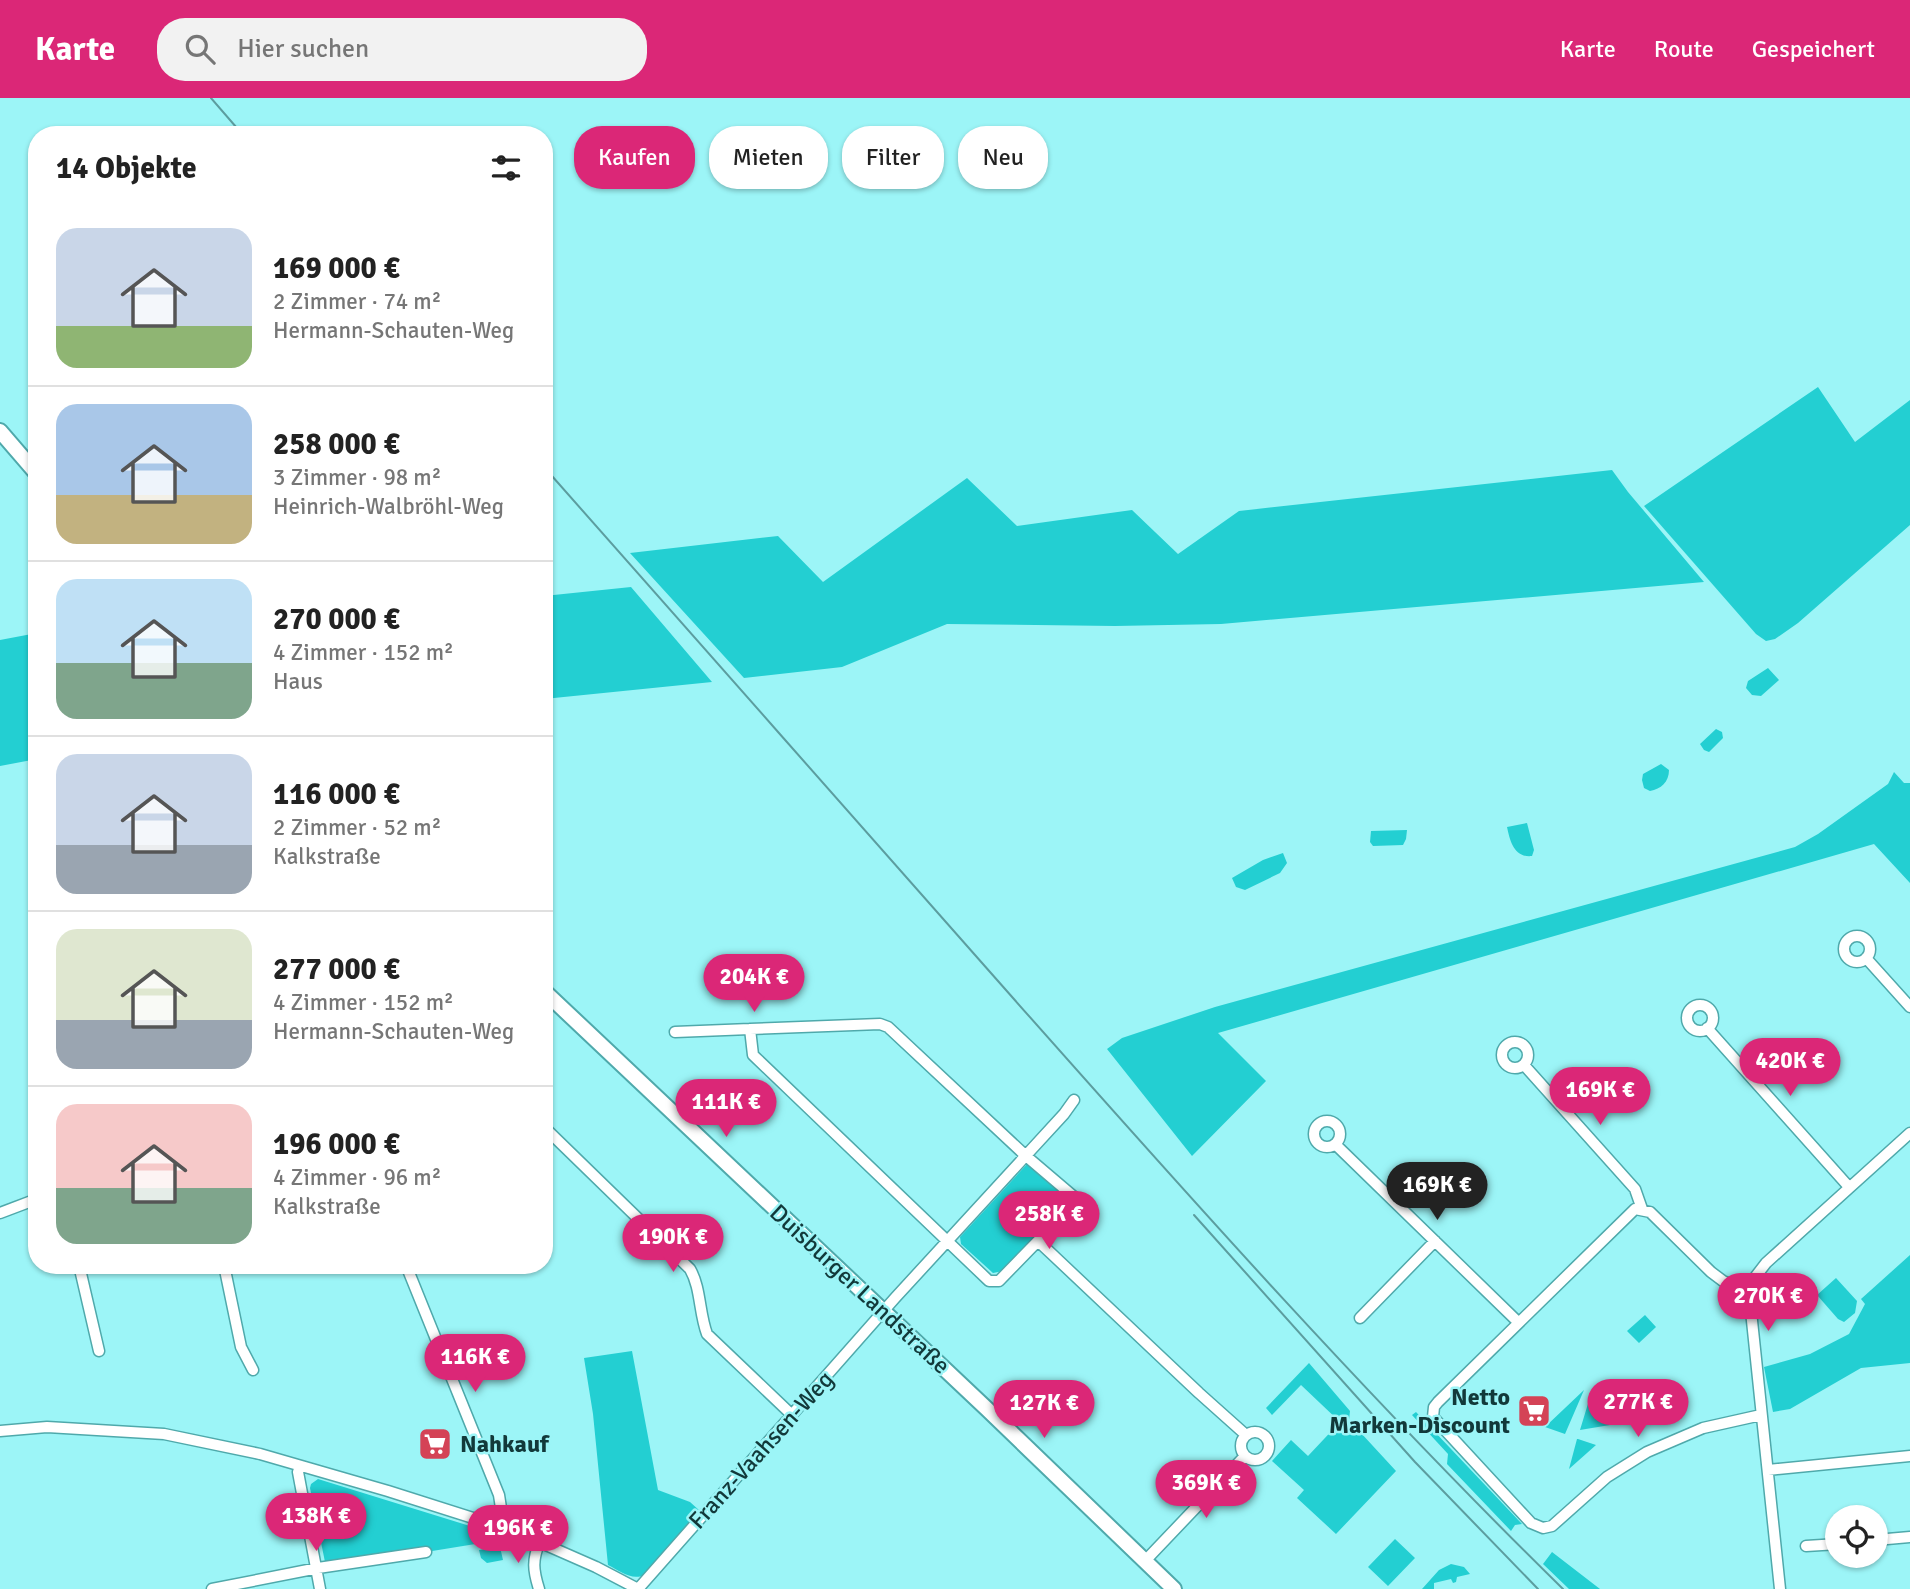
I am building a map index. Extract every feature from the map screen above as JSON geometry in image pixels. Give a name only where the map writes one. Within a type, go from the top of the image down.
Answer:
[{"type":"main road","points":[[0,431],[28,464]]},
{"type":"main road","name":"Duisburger Landstraße","points":[[553,1000],[1174,1589]]},
{"type":"street","points":[[1866,958],[1910,1007]]},
{"type":"street","points":[[676,1031],[886,1025],[1026,1156],[1064,1187],[1073,1196],[1074,1202],[999,1281],[989,1281],[760,1063],[753,1055],[750,1029]]},
{"type":"street","points":[[1707,1028],[1849,1187]]},
{"type":"street","points":[[1524,1065],[1635,1189],[1642,1209]]},
{"type":"street","name":"Franz-Vaahsen-Weg","points":[[638,1589],[1074,1100]]},
{"type":"street","points":[[1780,1589],[1749,1292],[1766,1263],[1910,1133]]},
{"type":"street","points":[[553,1136],[690,1269],[696,1280],[702,1321],[707,1334],[792,1415]]},
{"type":"street","points":[[1335,1144],[1518,1322]]},
{"type":"street","points":[[0,1213],[28,1202]]},
{"type":"street","points":[[1749,1292],[1723,1281],[1691,1254],[1655,1216],[1642,1209],[1635,1209],[1438,1402],[1433,1417],[1534,1526],[1543,1528],[1552,1526],[1607,1477],[1647,1452],[1703,1428],[1761,1415]]},
{"type":"street","points":[[1038,1241],[1246,1435]]},
{"type":"street","points":[[1360,1318],[1435,1241]]},
{"type":"street","points":[[81,1274],[99,1351]]},
{"type":"street","points":[[226,1274],[242,1348],[253,1370]]},
{"type":"street","points":[[410,1274],[499,1495],[500,1508],[496,1525]]},
{"type":"street","points":[[0,1431],[47,1427],[164,1434],[260,1454],[388,1490],[496,1525],[540,1541],[638,1589]]},
{"type":"street","points":[[1255,1432],[1264,1435],[1269,1448],[1260,1459],[1252,1460],[1245,1456],[1241,1448],[1246,1435],[1255,1432]]},
{"type":"street","points":[[1144,1562],[1245,1456]]},
{"type":"street","points":[[1768,1470],[1910,1456]]},
{"type":"street","points":[[300,1466],[298,1472],[320,1589]]},
{"type":"street","points":[[1888,1539],[1910,1537]]},
{"type":"street","points":[[539,1589],[533,1567],[540,1541]]},
{"type":"street","points":[[1806,1546],[1825,1545]]},
{"type":"street","points":[[212,1589],[318,1568],[426,1552]]},
{"type":"shaded area","points":[[1818,387],[1855,442],[1910,400],[1910,525],[1798,623],[1775,639],[1766,641],[1756,634],[1644,506]]},
{"type":"shaded area","points":[[1612,470],[1704,582],[1221,624],[947,624],[842,667],[744,678],[630,553],[778,536],[823,582],[967,478],[1017,526],[1132,510],[1178,554],[1239,511]]},
{"type":"shaded area","points":[[631,587],[712,682],[553,698],[553,595]]},
{"type":"shaded area","points":[[28,635],[28,761],[0,766],[0,640]]},
{"type":"shaded area","points":[[1768,668],[1779,680],[1761,696],[1752,695],[1746,688],[1748,681]]},
{"type":"shaded area","points":[[1716,729],[1722,732],[1723,738],[1709,752],[1704,750],[1700,744]]},
{"type":"shaded area","points":[[1661,764],[1669,770],[1666,781],[1654,790],[1644,788],[1643,774]]},
{"type":"shaded area","points":[[1894,772],[1904,783],[1910,783],[1910,883],[1874,844],[1218,1033],[1266,1081],[1192,1156],[1107,1049],[1122,1038],[1215,1007],[1795,847],[1818,834],[1888,784]]},
{"type":"shaded area","points":[[1527,823],[1534,850],[1532,856],[1517,851],[1511,843],[1507,827]]},
{"type":"shaded area","points":[[1407,830],[1403,845],[1373,846],[1370,842],[1371,831]]},
{"type":"shaded area","points":[[1283,853],[1287,863],[1280,873],[1245,890],[1236,887],[1232,878],[1263,860]]},
{"type":"shaded area","points":[[1028,1163],[1067,1196],[1068,1200],[1003,1271],[993,1273],[961,1244],[960,1237]]},
{"type":"shaded area","points":[[1910,1255],[1910,1363],[1861,1368],[1790,1409],[1773,1412],[1764,1367],[1810,1354],[1849,1334],[1865,1304],[1861,1299]]},
{"type":"shaded area","points":[[1836,1278],[1857,1301],[1855,1313],[1844,1322],[1838,1319],[1817,1295]]},
{"type":"shaded area","points":[[1645,1315],[1656,1327],[1639,1343],[1627,1331]]},
{"type":"shaded area","points":[[632,1351],[658,1490],[690,1502],[700,1511],[646,1574],[636,1577],[608,1565],[593,1414],[584,1358]]},
{"type":"shaded area","points":[[1309,1363],[1350,1411],[1349,1420],[1396,1471],[1336,1534],[1297,1498],[1304,1490],[1272,1461],[1291,1440],[1308,1456],[1340,1422],[1301,1385],[1272,1415],[1266,1408]]},
{"type":"shaded area","points":[[1584,1390],[1565,1434],[1545,1427]]},
{"type":"shaded area","points":[[1590,1397],[1610,1425],[1580,1430]]},
{"type":"shaded area","points":[[1416,1412],[1522,1524],[1515,1525],[1511,1531],[1447,1464],[1448,1454],[1412,1415]]},
{"type":"shaded area","points":[[1577,1439],[1596,1445],[1569,1469]]},
{"type":"shaded area","points":[[318,1479],[499,1535],[500,1540],[426,1552],[325,1562],[310,1488]]},
{"type":"shaded area","points":[[1395,1539],[1415,1558],[1388,1586],[1368,1567]]},
{"type":"shaded area","points":[[500,1547],[503,1560],[487,1563],[481,1558],[479,1550]]},
{"type":"shaded area","points":[[1552,1552],[1600,1589],[1569,1589],[1543,1564]]},
{"type":"shaded area","points":[[1451,1564],[1464,1567],[1470,1574],[1457,1577],[1453,1583],[1451,1579],[1434,1583],[1434,1589],[1422,1589],[1439,1570]]},
{"type":"tram line","points":[[211,98],[235,126]]},
{"type":"tram line","points":[[553,477],[1215,1224],[1421,1446],[1563,1589]]},
{"type":"tram line","points":[[1194,1215],[1415,1462],[1538,1589]]},
{"type":"place","name":"Netto Marken-Discount","points":[[1534,1411]]},
{"type":"place","name":"Nahkauf","points":[[435,1444]]}]
